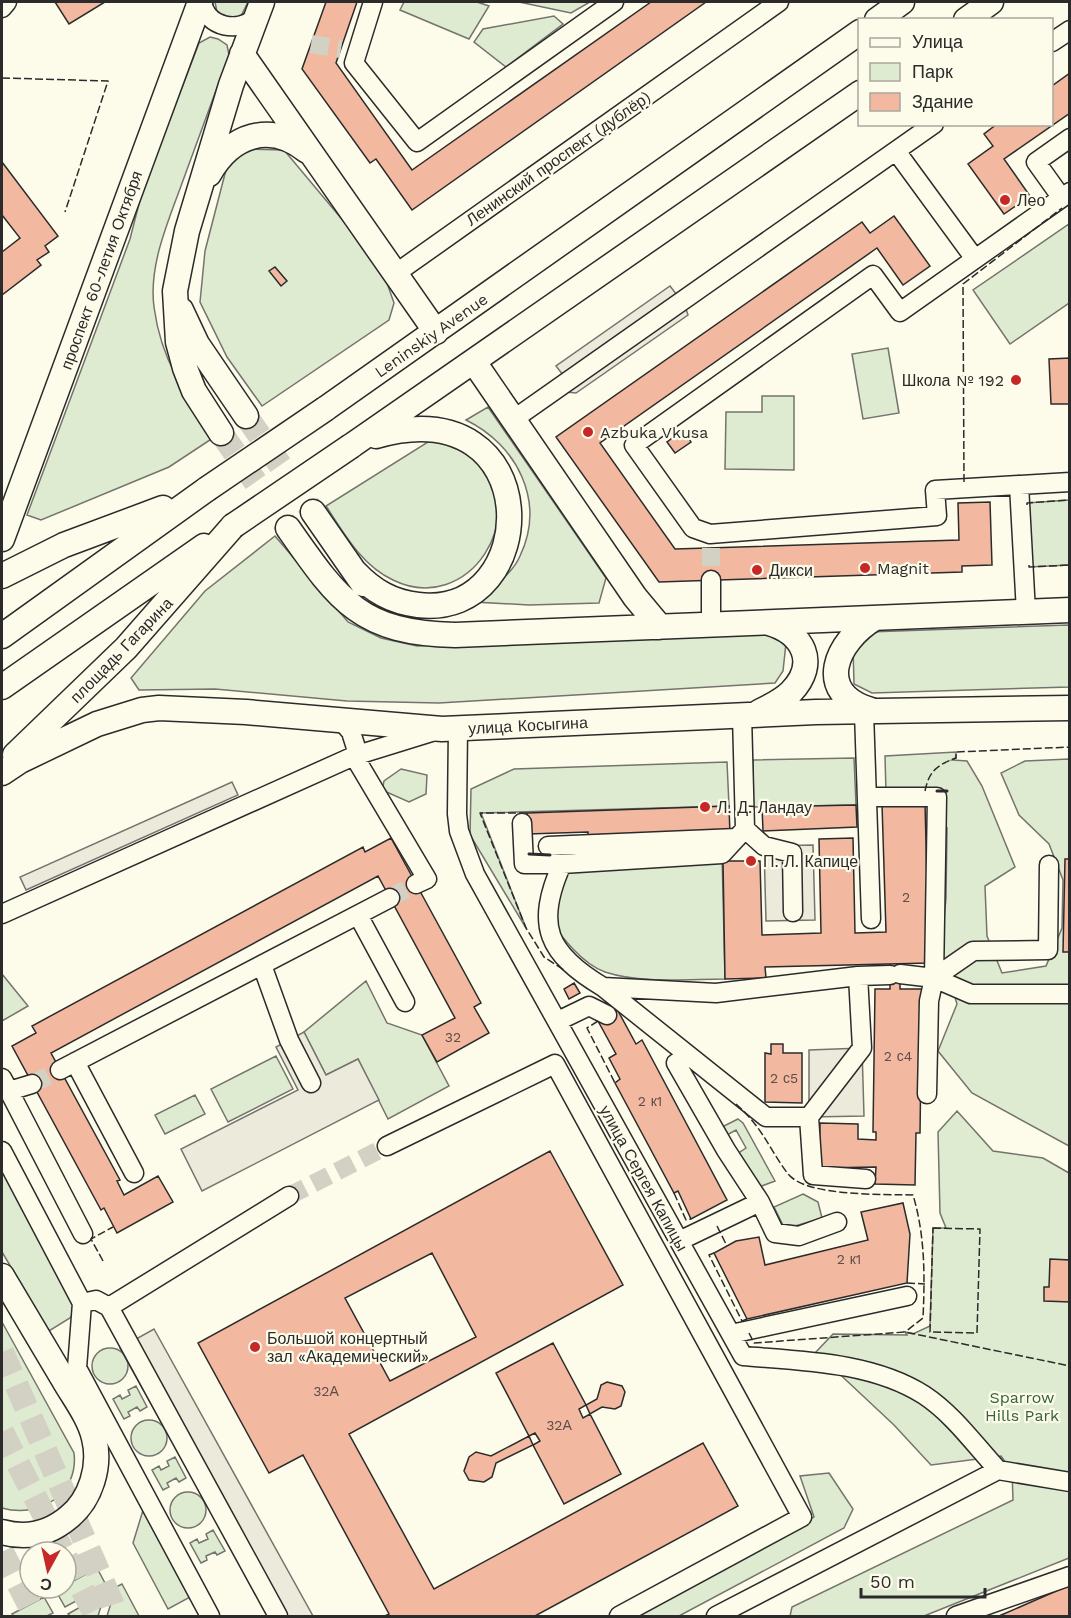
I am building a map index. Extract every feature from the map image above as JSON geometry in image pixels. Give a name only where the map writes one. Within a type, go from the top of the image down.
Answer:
[{"type":"main road","name":"проспект 60-летия Октября","points":[[2,539],[201,2]]},
{"type":"main road","points":[[880,18],[902,2]]},
{"type":"main road","points":[[969,18],[991,2]]},
{"type":"main road","points":[[221,433],[194,391],[178,342],[174,318],[178,266],[195,202],[242,54],[259,9]]},
{"type":"main road","name":"Leninskiy Avenue","points":[[2,636],[207,489],[436,332],[858,33]]},
{"type":"main road","points":[[242,54],[436,332]]},
{"type":"main road","points":[[2,687],[858,94]]},
{"type":"main road","points":[[195,202],[224,152],[247,139],[272,134],[286,138],[313,156]]},
{"type":"main road","points":[[178,266],[180,307],[187,328],[246,416]]},
{"type":"main road","points":[[474,362],[635,597],[660,627]]},
{"type":"main road","points":[[351,446],[401,429],[438,428],[457,435],[475,445],[502,478],[511,514],[510,533],[498,564],[475,590],[459,600],[442,605],[425,606],[394,600],[367,585],[355,572]]},
{"type":"main road","points":[[2,576],[64,545],[184,500],[207,489]]},
{"type":"main road","points":[[314,512],[376,599],[405,618],[452,630],[510,633]]},
{"type":"main road","name":"площадь Гагарина","points":[[2,767],[126,648],[233,526]]},
{"type":"main road","points":[[288,528],[338,596],[359,613],[381,624],[414,633],[434,635],[510,633],[1070,610]]},
{"type":"main road","points":[[870,712],[847,699],[838,685],[836,670],[838,656],[844,645],[858,629],[875,618]]},
{"type":"main road","points":[[748,715],[779,702],[792,691],[801,678],[805,662],[802,647],[796,636],[783,627],[766,622]]},
{"type":"main road","name":"улица Косыгина","points":[[2,773],[74,734],[142,710],[177,708],[450,728],[748,715],[1070,708]]},
{"type":"main road","points":[[2,1276],[81,1409],[94,1438],[96,1465],[90,1491],[78,1509],[60,1525],[28,1536],[2,1532]]},
{"type":"street","points":[[2,8],[8,2]]},
{"type":"street","points":[[201,2],[208,16],[228,27],[240,27],[259,9]]},
{"type":"street","points":[[374,2],[354,63],[417,142],[614,2]]},
{"type":"street","name":"Ленинский проспект (дублёр)","points":[[394,274],[779,2]]},
{"type":"street","points":[[1053,41],[1070,30]]},
{"type":"street","points":[[514,418],[931,126]]},
{"type":"street","points":[[1067,144],[1036,162],[1065,195],[900,312],[873,274],[634,445],[693,528],[710,541],[937,516],[935,490],[1070,482]]},
{"type":"street","points":[[897,151],[975,259]]},
{"type":"street","points":[[1019,485],[1026,612]]},
{"type":"street","points":[[711,580],[711,625]]},
{"type":"street","points":[[870,712],[869,797],[872,919]]},
{"type":"street","points":[[522,823],[524,864],[562,864],[722,854],[741,834],[748,715]]},
{"type":"street","points":[[341,720],[354,741],[357,751],[354,756]]},
{"type":"street","points":[[2,914],[354,756],[450,728]]},
{"type":"street","name":"улица Сергея Капицы","points":[[450,728],[459,831],[475,874],[743,1356],[825,1363],[881,1376],[924,1395],[956,1422],[998,1470]]},
{"type":"street","points":[[354,756],[427,879],[417,884]]},
{"type":"street","points":[[869,797],[937,798],[934,978],[929,1000],[927,1094]]},
{"type":"street","points":[[548,846],[741,834],[764,846],[792,853],[792,912]]},
{"type":"street","points":[[562,864],[550,889],[548,918],[552,943],[573,969],[603,987],[766,1118],[809,1117]]},
{"type":"street","points":[[934,978],[973,951],[1048,950],[1049,865]]},
{"type":"street","points":[[134,1173],[68,1066],[390,898]]},
{"type":"street","points":[[358,915],[405,1002]]},
{"type":"street","points":[[262,965],[289,1040],[310,1083]]},
{"type":"street","points":[[603,987],[716,993],[858,976],[895,974],[934,978],[971,994],[1070,994]]},
{"type":"street","points":[[858,976],[862,1048],[809,1117],[813,1175],[866,1179]]},
{"type":"street","points":[[558,1021],[590,1006],[607,1015]]},
{"type":"street","points":[[387,1146],[555,1064],[567,1039]]},
{"type":"street","points":[[676,1063],[726,1150],[760,1202],[775,1233],[799,1236],[837,1222]]},
{"type":"street","points":[[555,1064],[802,1517],[619,1617]]},
{"type":"street","points":[[32,1084],[5,1084],[83,1234]]},
{"type":"street","points":[[2,1151],[82,1302],[77,1368],[210,1617]]},
{"type":"street","points":[[110,1307],[289,1196]]},
{"type":"street","points":[[679,1241],[760,1202]]},
{"type":"street","points":[[730,1334],[907,1296]]},
{"type":"street","points":[[82,1302],[96,1300],[110,1307],[278,1617]]},
{"type":"street","points":[[716,1617],[998,1470],[1070,1482]]},
{"type":"street","points":[[956,1617],[1070,1576]]},
{"type":"green space","points":[[215,2],[248,2],[241,16],[231,18],[217,12]]},
{"type":"green space","points":[[404,2],[477,2],[489,6],[469,39],[400,10]]},
{"type":"green space","points":[[519,2],[590,2],[571,13]]},
{"type":"green space","points":[[554,16],[563,24],[506,67],[474,42],[483,29]]},
{"type":"green space","points":[[210,37],[227,45],[229,55],[162,240],[157,256],[153,290],[157,326],[162,344],[176,376],[216,436],[169,467],[41,520],[27,515],[130,239],[142,192],[199,43]]},
{"type":"green space","points":[[246,149],[284,150],[381,266],[394,303],[389,320],[262,406],[227,357],[200,302],[205,251],[227,166]]},
{"type":"green space","points":[[1069,224],[1069,303],[1010,344],[973,290]]},
{"type":"green space","points":[[888,348],[899,413],[863,419],[852,354]]},
{"type":"green space","points":[[762,396],[794,396],[794,470],[725,469],[726,412],[762,412]]},
{"type":"green space","points":[[488,407],[606,578],[599,603],[529,605],[474,602],[500,581],[516,563],[527,535],[530,515],[528,495],[522,477],[512,460],[500,444],[466,420]]},
{"type":"green space","points":[[431,440],[459,450],[473,458],[491,481],[498,506],[495,531],[485,554],[468,572],[446,584],[421,588],[393,580],[372,566],[354,548],[326,506]]},
{"type":"green space","points":[[1069,500],[1069,565],[1029,567],[1027,503]]},
{"type":"green space","points":[[275,536],[348,622],[381,638],[417,646],[776,632],[786,643],[783,671],[775,683],[439,703],[347,701],[215,689],[139,690],[131,678],[205,591]]},
{"type":"green space","points":[[1069,625],[1069,687],[872,693],[854,684],[853,646],[869,632]]},
{"type":"green space","points":[[956,752],[956,758],[952,760],[967,761],[982,786],[1015,867],[985,886],[987,936],[1002,973],[1046,966],[1062,928],[1063,880],[1049,844],[1019,815],[1001,773],[1025,761],[1069,759],[1069,1146],[972,1093],[938,1051],[957,1004],[941,950],[946,898],[947,828],[926,791],[886,793],[885,756]]},
{"type":"green space","points":[[854,758],[856,805],[753,807],[753,760]]},
{"type":"green space","points":[[727,762],[729,806],[481,813],[526,928],[470,835],[471,789],[514,769]]},
{"type":"green space","points":[[401,769],[427,775],[426,794],[409,802],[382,790],[384,781]]},
{"type":"green space","points":[[722,854],[725,979],[649,979],[605,972],[580,956],[548,918],[562,864]]},
{"type":"green space","points":[[2,974],[28,1006],[2,1021]]},
{"type":"green space","points":[[366,981],[387,1023],[422,1035],[449,1086],[388,1119],[358,1059],[326,1075],[304,1032]]},
{"type":"green space","points":[[276,1056],[293,1089],[228,1122],[211,1089]]},
{"type":"green space","points":[[195,1095],[205,1114],[165,1134],[155,1115]]},
{"type":"green space","name":"Sparrow Hills Park","points":[[957,1111],[993,1151],[1043,1158],[1069,1173],[1069,1558],[924,1616],[790,1616],[792,1607],[1013,1500],[1012,1471],[1001,1456],[931,1465],[894,1425],[816,1352],[833,1334],[907,1335],[905,1332],[913,1334],[930,1326],[933,1228],[946,1228],[940,1213],[938,1132]]},
{"type":"green space","points":[[738,1119],[743,1123],[775,1181],[759,1187],[737,1154],[746,1148],[736,1130],[727,1135],[723,1133],[724,1126]]},
{"type":"green space","points":[[2,1151],[82,1303],[70,1318],[49,1331],[2,1252]]},
{"type":"green space","points":[[803,1194],[818,1202],[822,1218],[785,1229],[774,1207]]},
{"type":"green space","points":[[2,1322],[74,1453],[74,1468],[63,1491],[54,1500],[30,1510],[2,1508]]},
{"type":"green space","points":[[110,1348],[123,1353],[128,1366],[123,1379],[110,1384],[97,1379],[92,1366],[97,1353]]},
{"type":"green space","points":[[136,1386],[147,1407],[140,1411],[137,1407],[128,1412],[130,1416],[124,1419],[113,1399],[120,1395],[122,1399],[130,1395],[128,1390]]},
{"type":"green space","points":[[149,1420],[162,1425],[167,1438],[162,1451],[149,1456],[136,1451],[131,1438],[136,1425]]},
{"type":"green space","points":[[175,1457],[186,1478],[179,1482],[176,1478],[167,1483],[169,1487],[163,1490],[152,1470],[159,1466],[161,1470],[169,1466],[167,1461]]},
{"type":"green space","points":[[829,1473],[853,1509],[844,1528],[679,1616],[637,1616],[814,1517],[800,1476]]},
{"type":"green space","points":[[188,1492],[201,1497],[206,1510],[201,1523],[188,1528],[175,1523],[170,1510],[175,1497]]},
{"type":"green space","points":[[144,1507],[192,1596],[168,1609],[133,1543]]},
{"type":"green space","points":[[213,1530],[225,1551],[217,1555],[215,1552],[206,1556],[207,1560],[201,1563],[190,1543],[197,1539],[199,1543],[208,1539],[206,1534]]},
{"type":"green space","points":[[97,1568],[106,1585],[65,1607],[61,1600],[78,1600],[78,1578]]},
{"type":"green space","points":[[122,1584],[139,1616],[107,1616],[116,1587]]},
{"type":"green space","points":[[105,1593],[98,1616],[70,1616],[68,1614]]},
{"type":"green space","points":[[38,1600],[46,1600],[53,1613],[47,1616],[14,1616],[12,1614]]},
{"type":"shaded area","points":[[670,286],[677,295],[563,375],[556,366]]},
{"type":"shaded area","points":[[686,309],[688,315],[576,393],[566,392]]},
{"type":"shaded area","points":[[232,782],[238,795],[26,890],[20,877]]},
{"type":"shaded area","points":[[813,845],[815,920],[766,921],[764,846]]},
{"type":"shaded area","points":[[304,1032],[326,1075],[358,1059],[379,1100],[202,1191],[181,1149],[298,1090],[276,1047]]},
{"type":"shaded area","points":[[862,1048],[864,1116],[809,1117],[809,1050]]},
{"type":"shaded area","points":[[154,1329],[313,1616],[269,1616],[120,1348]]},
{"type":"building","points":[[55,2],[105,2],[69,24]]},
{"type":"building","points":[[326,2],[357,2],[336,63],[412,170],[651,2],[706,2],[412,210],[376,159],[370,163],[302,69]]},
{"type":"building","points":[[1070,73],[1070,113],[1053,125],[1053,85]]},
{"type":"building","points":[[994,126],[1051,126],[1004,159],[1030,196],[1004,214],[968,164],[993,146],[984,134]]},
{"type":"building","points":[[2,162],[58,236],[45,246],[49,252],[37,260],[41,265],[2,295],[2,252],[20,238],[2,215]]},
{"type":"building","points":[[894,216],[930,266],[903,285],[877,248],[600,443],[675,549],[959,540],[958,503],[990,502],[992,565],[962,566],[962,572],[659,582],[556,437],[862,222],[870,233]]},
{"type":"building","points":[[275,267],[287,281],[281,286],[269,271]]},
{"type":"building","points":[[1070,358],[1070,404],[1051,404],[1049,359]]},
{"type":"building","points":[[683,430],[691,442],[675,453],[667,442]]},
{"type":"building","points":[[925,803],[929,963],[765,967],[766,978],[725,979],[723,861],[760,861],[762,935],[821,933],[819,839],[853,838],[855,933],[886,932],[882,804]]},
{"type":"building","points":[[856,805],[857,827],[763,831],[762,807]]},
{"type":"building","points":[[729,806],[730,835],[588,840],[588,832],[528,834],[527,813]]},
{"type":"building","points":[[391,838],[481,1003],[474,1007],[489,1033],[437,1062],[422,1035],[455,1018],[378,876],[51,1053],[120,1180],[117,1181],[124,1195],[158,1176],[173,1202],[117,1233],[104,1208],[101,1210],[12,1046],[36,1033],[32,1026],[363,847],[365,852]]},
{"type":"building","points":[[1065,859],[1070,859],[1070,952],[1063,952]]},
{"type":"building","points":[[890,964],[900,964],[900,989],[922,989],[920,1133],[916,1133],[915,1185],[875,1184],[876,1167],[819,1168],[820,1123],[858,1124],[858,1139],[876,1140],[876,1132],[873,1132],[875,989],[890,989]]},
{"type":"building","points":[[574,983],[580,993],[569,999],[564,989]]},
{"type":"building","points":[[617,1009],[636,1044],[642,1040],[727,1200],[691,1219],[678,1191],[674,1193],[615,1083],[620,1079],[609,1058],[616,1054],[598,1021]]},
{"type":"building","points":[[771,1044],[783,1044],[783,1053],[802,1053],[802,1103],[765,1102],[765,1053],[771,1054]]},
{"type":"building","points":[[550,1151],[623,1285],[349,1434],[434,1589],[703,1443],[738,1506],[535,1616],[385,1616],[389,1614],[303,1455],[269,1473],[198,1343]],"holes":[[[432,1253],[476,1337],[390,1381],[345,1298]]]},
{"type":"building","points":[[903,1203],[910,1234],[907,1283],[747,1319],[714,1253],[736,1241],[759,1237],[765,1265],[868,1240],[861,1212]]},
{"type":"building","points":[[1050,1259],[1070,1260],[1070,1302],[1044,1301],[1044,1287],[1049,1287]]},
{"type":"building","points":[[553,1343],[586,1405],[579,1409],[583,1418],[590,1414],[621,1474],[564,1504],[533,1445],[540,1441],[535,1433],[529,1436],[496,1373]]},
{"type":"building","points":[[607,1382],[622,1386],[625,1392],[621,1406],[615,1409],[602,1407],[590,1414],[586,1405],[597,1399],[601,1385]]},
{"type":"building","points":[[529,1436],[533,1445],[496,1463],[492,1477],[484,1482],[469,1480],[464,1471],[469,1457],[476,1452],[491,1456]]},
{"type":"building","points":[[1070,1585],[1070,1616],[999,1616]]},
{"type":"tunnel","points":[[311,44],[341,49]]},
{"type":"tunnel","points":[[246,416],[313,512]]},
{"type":"tunnel","points":[[221,433],[288,528]]},
{"type":"tunnel","points":[[711,548],[711,580]]},
{"type":"tunnel","points":[[390,898],[416,884]]},
{"type":"tunnel","points":[[32,1084],[60,1070]]},
{"type":"tunnel","points":[[289,1196],[387,1146]]},
{"type":"tunnel","points":[[2,1352],[116,1616]]},
{"type":"tunnel","points":[[2,1432],[57,1540]]},
{"type":"tunnel","points":[[2,1552],[35,1616]]},
{"type":"tunnel","points":[[78,1581],[96,1616]]},
{"type":"fence","points":[[2,78],[108,81],[65,212]]},
{"type":"fence","points":[[964,482],[963,284],[1062,208]]},
{"type":"fence","points":[[1027,505],[1027,503],[1070,500]]},
{"type":"fence","points":[[1029,565],[1029,567],[1070,565]]},
{"type":"fence","points":[[925,791],[929,778],[935,770],[956,758],[956,752],[1070,747]]},
{"type":"fence","points":[[747,806],[762,807]]},
{"type":"fence","points":[[527,813],[480,813],[526,928],[544,957],[564,970]]},
{"type":"fence","points":[[598,1021],[587,1028],[615,1083]]},
{"type":"fence","points":[[736,1104],[759,1130],[788,1174],[798,1181],[811,1187],[847,1193],[913,1195],[920,1225],[923,1256],[923,1318],[905,1332]]},
{"type":"fence","points":[[674,1193],[686,1220],[691,1219]]},
{"type":"fence","points":[[717,1226],[727,1246]]},
{"type":"fence","points":[[103,1261],[91,1239],[113,1227]]},
{"type":"fence","points":[[933,1228],[980,1229],[977,1333],[930,1332],[933,1228]]},
{"type":"fence","points":[[714,1253],[709,1255],[742,1321],[747,1319]]},
{"type":"fence","points":[[907,1283],[925,1284]]},
{"type":"fence","points":[[749,1333],[754,1343],[905,1332],[1070,1366]]},
{"type":"wall","points":[[937,791],[947,791]]},
{"type":"wall","points":[[529,854],[550,855]]},
{"type":"place","name":"Лео","points":[[1005,200]]},
{"type":"place","name":"Школа № 192","points":[[1016,380]]},
{"type":"place","name":"Azbuka Vkusa","points":[[588,432]]},
{"type":"place","name":"Magnit","points":[[865,568]]},
{"type":"place","name":"Дикси","points":[[757,570]]},
{"type":"place","name":"Л. Д. Ландау","points":[[705,807]]},
{"type":"place","name":"П. Л. Капице","points":[[751,861]]},
{"type":"place","name":"Большой концертный зал «Академический»","points":[[255,1347]]}]
